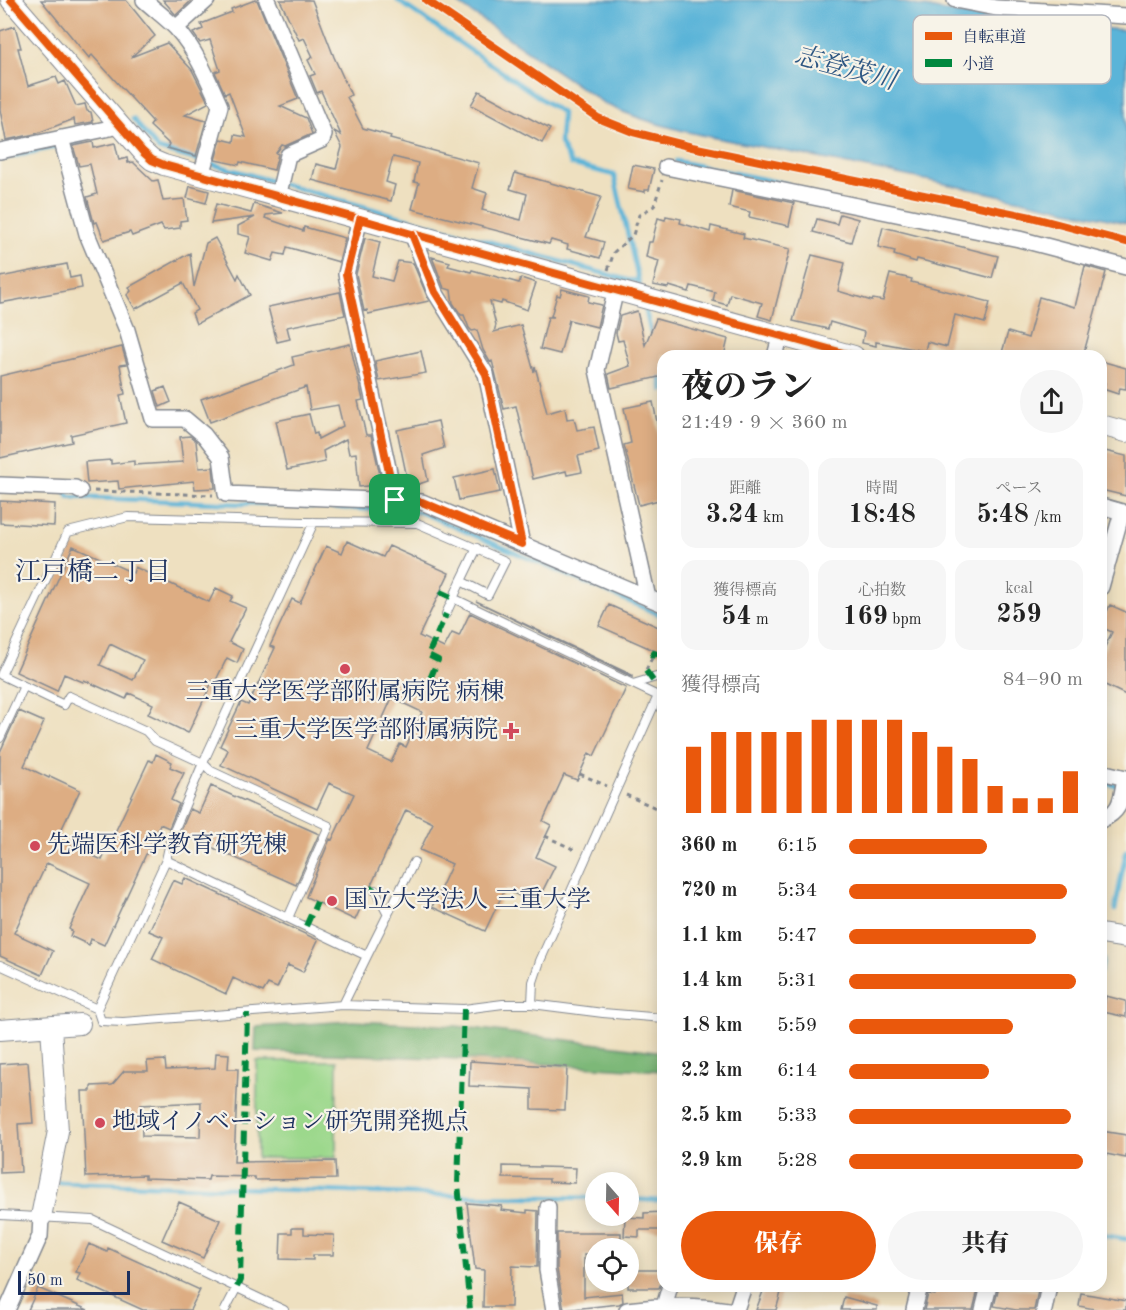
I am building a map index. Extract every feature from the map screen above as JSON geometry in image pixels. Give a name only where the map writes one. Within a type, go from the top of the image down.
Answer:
[{"type":"street","points":[[11,0],[152,160],[201,176],[781,334],[811,349]]},
{"type":"street","points":[[144,0],[176,28],[203,69],[220,106],[201,176]]},
{"type":"street","points":[[176,28],[207,0]]},
{"type":"street","points":[[267,0],[324,135],[322,140],[288,155],[278,197]]},
{"type":"street","points":[[955,0],[996,8],[1064,6],[1126,16]]},
{"type":"street","points":[[0,152],[120,126]]},
{"type":"street","points":[[61,138],[87,234],[127,330],[153,419],[185,419],[204,435],[221,457],[226,494],[422,502],[657,602]]},
{"type":"street","points":[[666,167],[1019,239],[1126,267]]},
{"type":"street","points":[[360,219],[346,274],[395,500]]},
{"type":"street","points":[[412,234],[435,292],[486,374],[522,544]]},
{"type":"street","points":[[609,287],[597,370],[648,598]]},
{"type":"street","points":[[777,350],[781,334]]},
{"type":"street","points":[[1107,427],[1126,432]]},
{"type":"street","points":[[0,485],[75,488],[80,491]]},
{"type":"street","points":[[1107,508],[1122,512],[1107,566]]},
{"type":"street","points":[[1107,775],[1125,783],[1116,812],[1107,817]]},
{"type":"street","points":[[1107,935],[1126,938]]},
{"type":"street","points":[[0,1030],[80,1024]]},
{"type":"street","points":[[7,1310],[40,1236],[41,1217],[58,1131],[51,1027]]},
{"type":"street","points":[[548,1207],[547,1270],[554,1310]]},
{"type":"street","points":[[664,1306],[668,1292]]},
{"type":"street","points":[[736,1310],[742,1292]]},
{"type":"street","points":[[914,1310],[918,1292]]},
{"type":"street","points":[[983,1310],[988,1292]]},
{"type":"street","points":[[1044,1310],[1047,1292]]},
{"type":"street","points":[[627,1310],[702,1305],[728,1310]]},
{"type":"lane","points":[[288,918],[329,826],[211,771],[203,763],[154,741],[147,731],[69,696],[64,705],[2,675],[68,532],[128,517],[417,523],[505,561],[488,595],[461,582]]},
{"type":"lane","points":[[314,522],[203,763],[171,838],[166,860],[97,1009],[101,1021],[108,1023],[343,1005],[464,1009],[503,1004],[532,1004],[657,1018]]},
{"type":"lane","points":[[446,614],[477,548]]},
{"type":"lane","points":[[453,598],[633,684],[657,693]]},
{"type":"lane","points":[[633,684],[657,677]]},
{"type":"lane","points":[[0,738],[24,686]]},
{"type":"lane","points":[[532,1004],[533,982],[540,961],[657,703]]},
{"type":"lane","points":[[166,860],[367,956]]},
{"type":"lane","points":[[343,1005],[414,862]]},
{"type":"lane","points":[[375,890],[388,915]]},
{"type":"lane","points":[[0,965],[97,1009]]},
{"type":"lane","points":[[0,1215],[93,1220],[284,1310]]},
{"type":"lane","points":[[225,1310],[237,1287]]},
{"type":"path","points":[[609,287],[614,252],[633,235],[639,215],[654,206],[666,167]]},
{"type":"path","points":[[80,491],[222,496],[226,494]]},
{"type":"path","points":[[646,671],[652,658]]},
{"type":"path","points":[[545,836],[575,850]]},
{"type":"green space","points":[[353,1021],[456,1026],[657,1051],[657,1071],[462,1059],[255,1051],[256,1027]]},
{"type":"green space","points":[[257,1061],[337,1061],[336,1158],[257,1158]]},
{"type":"water","name":"志登茂川","points":[[453,0],[891,0],[967,15],[913,15],[913,84],[1111,84],[1111,29],[1126,30],[1126,223],[962,187],[700,135],[651,122],[605,104]]},
{"type":"building","points":[[41,0],[126,0],[155,36],[131,57],[167,43],[192,70],[207,100],[208,103],[185,115],[206,121],[196,156],[167,148],[169,144],[150,126],[153,122],[92,55],[89,58]]},
{"type":"building","points":[[163,0],[192,0],[176,15]]},
{"type":"building","points":[[257,0],[298,99],[280,106],[306,118],[312,134],[285,146],[282,145],[276,153],[278,154],[274,170],[240,162],[239,165],[215,160],[221,139],[234,142],[235,135],[246,137],[229,92],[225,94],[215,72],[220,70],[210,40],[200,43],[193,33],[203,29],[201,24]]},
{"type":"building","points":[[280,0],[312,0],[351,95],[347,97],[363,128],[391,136],[390,139],[479,163],[472,188],[487,193],[482,210],[521,220],[527,194],[510,189],[515,173],[601,197],[586,237],[604,242],[600,258],[567,249],[568,245],[551,240],[549,244],[412,209],[419,183],[414,182],[418,163],[393,157],[386,182],[395,185],[391,201],[312,180],[316,164],[336,169],[342,147],[334,131],[341,135],[321,91],[317,93],[310,76],[315,74],[308,60],[313,57],[304,38],[299,40]]},
{"type":"building","points":[[15,26],[28,86],[56,77],[59,84],[65,81],[76,106],[85,104],[87,111],[91,112],[93,122],[75,125],[74,119],[35,134],[6,140],[0,110],[0,31]]},
{"type":"building","points":[[479,91],[550,129],[542,143],[471,105]]},
{"type":"building","points":[[93,142],[94,148],[115,143],[119,160],[127,158],[128,163],[133,162],[153,181],[158,180],[163,201],[184,199],[187,220],[180,221],[180,228],[164,230],[161,225],[132,236],[130,232],[104,240],[97,222],[94,223],[87,197],[97,194],[90,164],[79,166],[73,146]]},
{"type":"building","points":[[633,165],[654,169],[649,190],[645,192],[628,189]]},
{"type":"building","points":[[190,186],[209,191],[206,203],[187,198]]},
{"type":"building","points":[[732,190],[794,203],[789,226],[749,217],[750,212],[729,207]]},
{"type":"building","points":[[216,204],[251,213],[254,204],[283,213],[266,215],[265,218],[303,231],[304,227],[345,238],[339,262],[287,247],[285,255],[275,253],[272,261],[245,253],[250,237],[238,234],[238,226],[255,217],[211,223]]},
{"type":"building","points":[[840,214],[858,219],[851,242],[813,232],[817,219],[837,224]]},
{"type":"building","points":[[666,216],[681,219],[680,223],[710,232],[711,226],[744,234],[743,238],[790,249],[772,320],[758,316],[762,303],[730,294],[727,305],[713,301],[715,292],[691,286],[689,292],[669,286],[668,288],[653,285],[659,261],[646,257],[658,218],[665,220]]},
{"type":"building","points":[[883,227],[998,256],[992,278],[894,255],[895,251],[878,247]]},
{"type":"building","points":[[215,238],[237,279],[239,274],[250,295],[196,324],[192,313],[197,310],[183,283],[135,309],[127,295],[131,291],[129,287],[190,253],[194,287],[206,243]]},
{"type":"building","points":[[365,238],[380,242],[372,276],[392,281],[398,261],[413,263],[429,301],[368,314],[367,310],[364,311],[356,274]]},
{"type":"building","points":[[812,255],[845,263],[838,291],[872,301],[873,299],[883,301],[890,274],[912,279],[911,282],[990,302],[985,323],[955,315],[947,347],[927,342],[925,350],[876,342],[876,346],[862,343],[864,332],[830,322],[828,329],[793,321]]},
{"type":"building","points":[[432,257],[450,262],[448,266],[471,272],[472,270],[519,283],[521,278],[536,283],[527,310],[502,301],[501,304],[490,301],[496,325],[494,332],[521,325],[534,372],[535,366],[547,413],[565,408],[567,419],[574,418],[577,430],[594,427],[599,451],[578,456],[582,472],[567,475],[566,471],[533,479],[516,406],[504,409],[492,361],[490,362],[483,350],[477,330],[472,331],[469,328],[464,315],[461,315],[453,303],[451,290],[444,288]]},
{"type":"building","points":[[67,264],[70,278],[80,276],[82,288],[0,303],[0,277]]},
{"type":"building","points":[[1085,266],[1106,272],[1085,350],[1003,350],[1008,332],[1028,338],[1039,297],[1075,307]]},
{"type":"building","points":[[562,289],[589,296],[588,302],[602,305],[597,327],[569,320],[560,354],[540,349],[548,317],[554,317],[551,316],[557,295],[560,296]]},
{"type":"building","points":[[340,292],[345,315],[287,327],[290,339],[277,342],[268,307]]},
{"type":"building","points":[[637,311],[645,345],[656,319],[728,339],[725,350],[657,350],[657,377],[611,388],[608,374],[630,366],[623,340],[618,341],[616,333],[620,316]]},
{"type":"building","points":[[350,344],[363,400],[358,401],[366,435],[371,435],[382,484],[359,487],[356,453],[349,454],[346,439],[323,451],[325,462],[287,470],[276,421],[309,414],[314,434],[317,433],[318,439],[343,426],[338,405],[310,410],[306,387],[210,422],[201,399],[294,365],[292,357]]},
{"type":"building","points":[[122,347],[127,364],[120,365],[125,394],[120,395],[126,423],[71,435],[72,442],[0,458],[0,376]]},
{"type":"building","points":[[421,351],[426,373],[379,381],[375,361]]},
{"type":"building","points":[[1107,363],[1126,368],[1126,389],[1120,388],[1118,394],[1107,390]]},
{"type":"building","points":[[165,387],[171,402],[160,407],[155,391]]},
{"type":"building","points":[[653,402],[657,422],[657,500],[639,505],[624,445],[631,443],[624,408]]},
{"type":"building","points":[[438,421],[444,448],[423,455],[428,481],[416,485],[415,481],[408,483],[397,430]]},
{"type":"building","points":[[190,436],[196,441],[199,468],[213,467],[215,488],[195,489],[194,481],[119,489],[118,481],[87,483],[85,462],[111,460],[111,464],[134,461],[134,465],[183,462],[180,437]]},
{"type":"building","points":[[1107,451],[1126,456],[1126,496],[1107,491]]},
{"type":"building","points":[[495,469],[500,492],[459,500],[454,478]]},
{"type":"building","points":[[0,501],[55,504],[54,526],[0,523]]},
{"type":"building","points":[[347,541],[383,557],[389,546],[449,573],[419,636],[444,648],[452,633],[459,636],[470,613],[626,688],[594,756],[589,753],[577,780],[564,775],[543,821],[551,825],[536,857],[555,866],[536,904],[505,889],[485,931],[432,907],[452,864],[420,850],[433,823],[406,810],[355,920],[306,897],[330,839],[332,840],[354,794],[329,783],[317,809],[221,765],[228,750],[220,746],[241,702],[248,705],[275,648],[270,646],[292,599],[300,603],[326,546],[342,553]],"holes":[[[392,698],[422,712],[406,747],[400,744],[391,762],[368,751]]]},
{"type":"building","points":[[73,546],[133,573],[135,567],[209,602],[216,588],[233,596],[230,601],[246,608],[229,642],[243,649],[237,663],[227,658],[215,682],[213,680],[188,733],[148,714],[153,704],[129,693],[126,699],[84,680],[83,682],[64,674],[57,691],[16,672]],"holes":[[[110,644],[143,660],[133,680],[100,665]]]},
{"type":"building","points":[[476,601],[632,675],[632,677]]},
{"type":"building","points":[[609,605],[657,626],[657,652],[599,626]]},
{"type":"building","points":[[1110,605],[1126,612],[1126,695],[1107,686],[1107,642],[1112,632],[1107,630],[1107,612]]},
{"type":"building","name":"先端医科学教育研究棟","points":[[19,711],[44,722],[24,766],[80,790],[57,839],[102,860],[149,760],[153,762],[156,754],[172,762],[170,767],[184,773],[171,800],[179,804],[169,828],[160,824],[104,945],[91,939],[89,945],[70,936],[72,931],[69,929],[90,883],[47,863],[14,933],[53,951],[42,975],[0,956],[0,752]]},
{"type":"building","points":[[211,786],[319,834],[296,885],[180,833],[190,809],[199,813]]},
{"type":"building","points":[[185,878],[318,940],[303,972],[288,965],[277,988],[268,984],[263,992],[233,978],[226,994],[152,959],[163,937],[149,931],[173,880],[182,884]]},
{"type":"building","points":[[1107,996],[1126,1001],[1126,1017],[1107,1013]]},
{"type":"building","points":[[216,1053],[229,1054],[228,1069],[238,1069],[234,1162],[335,1161],[336,1179],[255,1180],[255,1177],[209,1176],[208,1180],[145,1178],[145,1175],[86,1177],[82,1091],[91,1091],[91,1086],[112,1085],[124,1071],[148,1071],[147,1061],[165,1060],[166,1070],[215,1068]],"holes":[[[201,1102],[200,1137],[142,1136],[141,1105]]]},
{"type":"building","points":[[470,1061],[567,1067],[565,1110],[532,1109],[532,1089],[469,1086]]},
{"type":"building","points":[[28,1062],[33,1123],[18,1124],[21,1172],[0,1173],[0,1064]]},
{"type":"building","points":[[1107,1132],[1126,1135],[1126,1158],[1107,1154]]},
{"type":"building","points":[[503,1166],[576,1168],[575,1183],[549,1182],[549,1179],[503,1178]]},
{"type":"building","points":[[179,1202],[220,1220],[203,1258],[162,1240]]},
{"type":"building","points":[[467,1203],[502,1206],[501,1210],[527,1213],[527,1210],[538,1211],[537,1267],[512,1266],[511,1307],[483,1307],[484,1270],[475,1269]]},
{"type":"building","points":[[657,1212],[657,1230],[639,1230],[639,1237],[624,1236],[625,1226],[639,1226],[639,1218],[644,1218],[644,1213]]},
{"type":"building","points":[[292,1228],[304,1228],[304,1234],[334,1235],[333,1255],[313,1255],[313,1260],[280,1259],[281,1233],[292,1233]]},
{"type":"building","points":[[557,1233],[621,1233],[621,1238],[585,1238],[584,1297],[622,1293],[623,1302],[564,1310],[557,1269]]},
{"type":"building","points":[[89,1244],[107,1252],[108,1248],[200,1290],[190,1310],[143,1310],[77,1280],[80,1273],[76,1272]]},
{"type":"building","points":[[639,1270],[657,1270],[657,1288],[639,1288]]},
{"type":"building","points":[[38,1288],[88,1310],[28,1310]]},
{"type":"building","points":[[763,1292],[781,1292],[776,1310],[756,1310]]},
{"type":"building","points":[[935,1292],[978,1292],[973,1310],[924,1310],[928,1294],[935,1295]]},
{"type":"building","points":[[998,1292],[1038,1292],[1034,1310],[994,1306]]},
{"type":"building","points":[[1081,1293],[1126,1301],[1126,1310],[1099,1310],[1079,1306]]},
{"type":"building","points":[[844,1297],[877,1306],[877,1310],[841,1310]]},
{"type":"waterway","points":[[397,0],[562,113],[560,143],[571,164],[614,175],[641,291]]},
{"type":"waterway","points":[[133,119],[158,149],[627,280],[638,281]]},
{"type":"waterway","points":[[0,159],[82,141]]},
{"type":"waterway","points":[[676,161],[787,184]]},
{"type":"waterway","points":[[644,304],[652,337]]},
{"type":"waterway","points":[[66,492],[69,497],[420,512],[657,613]]},
{"type":"waterway","points":[[1107,783],[1122,787]]},
{"type":"waterway","points":[[1115,910],[1126,851]]},
{"type":"waterway","points":[[59,1182],[585,1198]]},
{"type":"waterway","points":[[639,1200],[657,1201]]},
{"type":"waterway","points":[[1107,1236],[1126,1239]]},
{"type":"marked path","points":[[440,592],[453,598]]},
{"type":"marked path","points":[[430,679],[438,660],[428,655],[446,614]]},
{"type":"marked path","points":[[652,658],[654,653],[657,654]]},
{"type":"marked path","points":[[646,671],[656,685]]},
{"type":"marked path","points":[[370,888],[375,890]]},
{"type":"marked path","points":[[306,926],[317,902]]},
{"type":"marked path","points":[[464,1009],[458,1184],[470,1310]]},
{"type":"marked path","points":[[237,1287],[240,1280],[247,1013]]},
{"type":"cycle path","points":[[11,0],[152,160],[832,350]]},
{"type":"cycle path","points":[[426,0],[598,118],[633,132],[692,147],[1031,217],[1126,242]]},
{"type":"place","name":"三重大学医学部附属病院 病棟","points":[[345,669]]},
{"type":"place","name":"三重大学医学部附属病院","points":[[511,731]]},
{"type":"place","name":"先端医科学教育研究棟","points":[[35,846]]},
{"type":"place","name":"国立大学法人 三重大学","points":[[332,901]]},
{"type":"place","name":"地域イノベーション研究開発拠点","points":[[100,1123]]},
{"type":"district","name":"江戸橋二丁目","points":[[93,573]]},
{"type":"route","points":[[360,219],[412,234],[435,292],[486,374],[522,544],[422,502],[395,500],[346,274],[360,219]]}]
